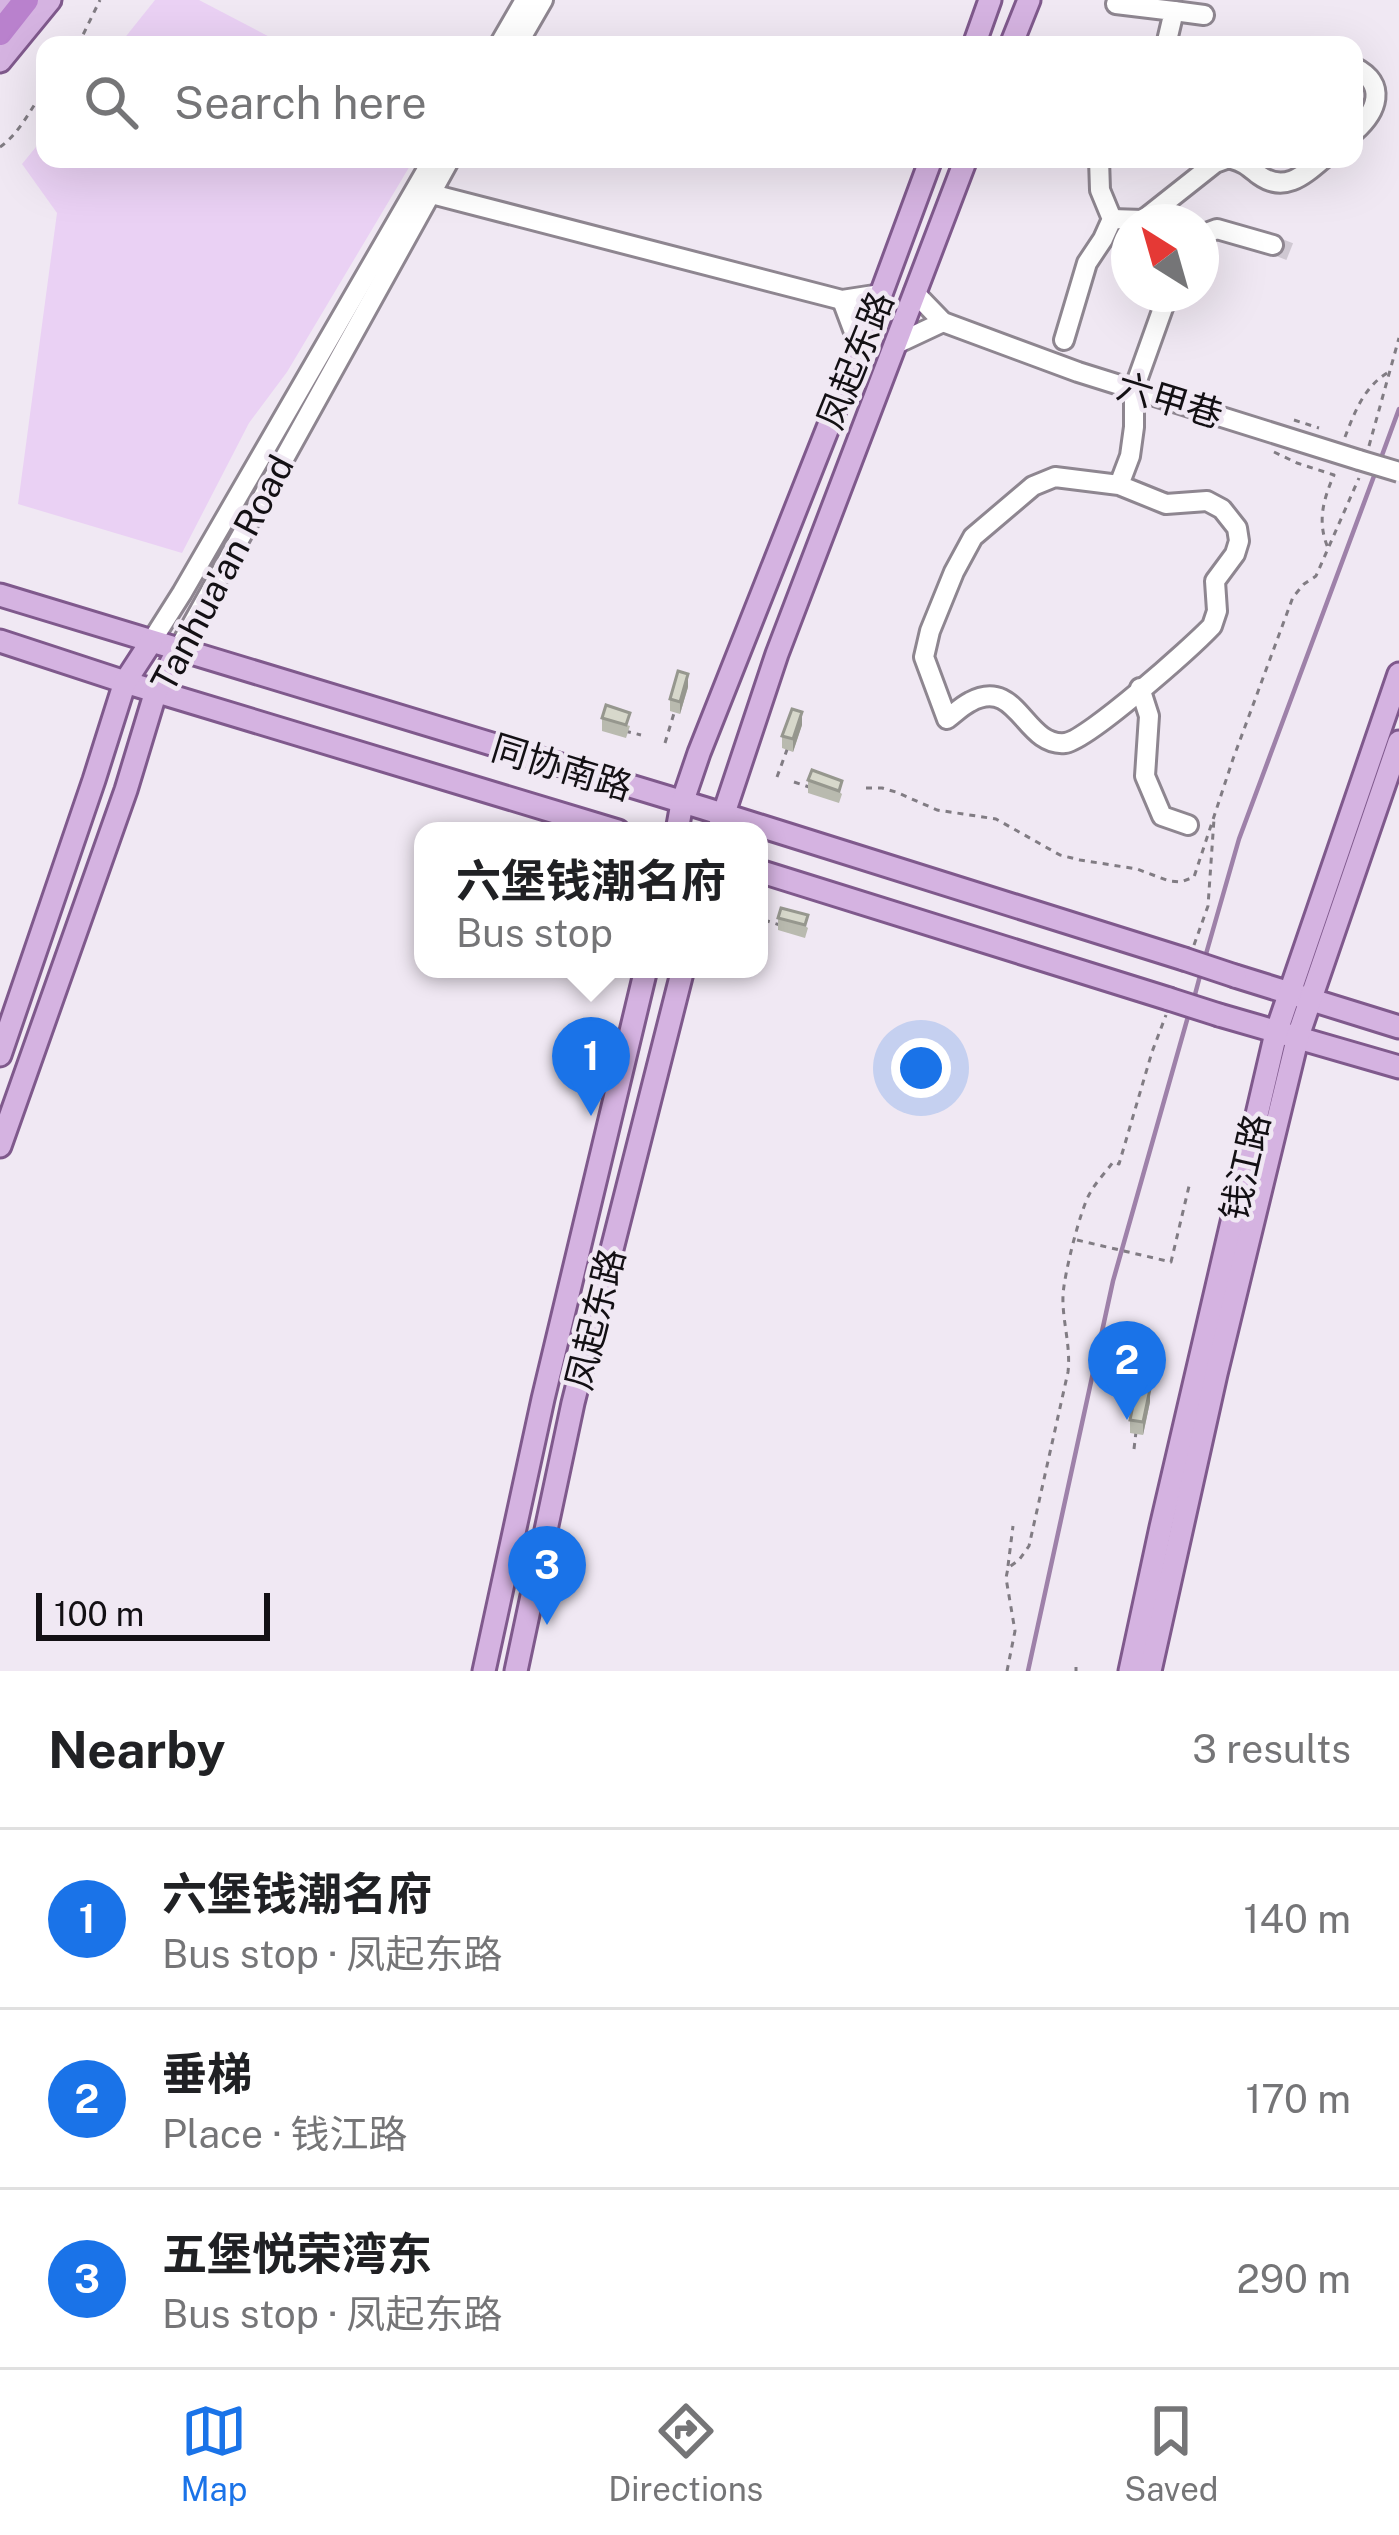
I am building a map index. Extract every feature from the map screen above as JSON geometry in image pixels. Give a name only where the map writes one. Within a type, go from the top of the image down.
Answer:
[{"type":"highway","points":[[0,32],[26,0]]},
{"type":"main road","points":[[0,61],[50,0]]},
{"type":"main road","points":[[977,36],[990,0]]},
{"type":"main road","points":[[1014,36],[1028,0]]},
{"type":"main road","name":"凤起东路","points":[[679,822],[682,803],[929,168]]},
{"type":"main road","name":"凤起东路","points":[[720,822],[777,654],[963,168]]},
{"type":"main road","name":"同协南路","points":[[0,595],[682,803],[718,822]]},
{"type":"main road","name":"同协南路","points":[[0,641],[588,822]]},
{"type":"main road","name":"Tanhua'an Road","points":[[0,1055],[124,682],[151,642]]},
{"type":"main road","name":"Tanhua'an Road","points":[[0,1146],[126,790],[156,691],[178,650]]},
{"type":"main road","name":"钱江路","points":[[1130,1671],[1161,1527],[1287,1035],[1399,674]]},
{"type":"main road","name":"钱江路","points":[[1300,997],[1399,742]]},
{"type":"main road","name":"同协南路","points":[[768,836],[1188,954],[1235,976],[1399,1027]]},
{"type":"main road","points":[[768,874],[1168,1004],[1399,1067]]},
{"type":"main road","name":"凤起东路","points":[[484,1671],[543,1399],[644,978]]},
{"type":"main road","name":"凤起东路","points":[[516,1671],[573,1403],[681,978]]},
{"type":"main road","name":"钱江路","points":[[1150,1671],[1287,1035]]},
{"type":"street","points":[[504,36],[524,0]]},
{"type":"street","points":[[522,36],[544,0]]},
{"type":"street","points":[[1116,4],[1204,15]]},
{"type":"street","points":[[1168,36],[1174,11]]},
{"type":"street","points":[[1363,72],[1377,95],[1363,122]]},
{"type":"street","name":"Tanhua'an Road","points":[[178,650],[422,192],[430,168]]},
{"type":"street","name":"Tanhua'an Road","points":[[151,642],[422,192],[442,168]]},
{"type":"street","points":[[1099,168],[1100,190],[1111,217]]},
{"type":"street","points":[[1163,204],[1209,168]]},
{"type":"street","points":[[1251,168],[1272,182],[1288,184],[1312,168]]},
{"type":"street","points":[[422,192],[842,301],[881,294]]},
{"type":"street","points":[[1064,340],[1087,262],[1111,221]]},
{"type":"street","points":[[1219,230],[1273,245]]},
{"type":"street","name":"六甲巷","points":[[914,292],[943,322],[1078,372],[1399,472]]},
{"type":"street","points":[[842,301],[860,348]]},
{"type":"street","points":[[1119,485],[1130,456],[1134,389],[1162,312]]},
{"type":"street","points":[[894,345],[943,322]]},
{"type":"street","points":[[1055,477],[1119,485],[1166,504],[1207,501],[1222,509],[1237,528],[1235,554],[1215,581],[1217,611],[1212,626],[1069,743],[1050,742],[999,697],[970,702],[947,719],[924,657],[954,572],[974,537],[1033,486],[1055,477]]},
{"type":"street","points":[[1141,688],[1149,716],[1145,776],[1162,816],[1188,825]]},
{"type":"path","points":[[82,36],[100,0]]},
{"type":"path","points":[[0,147],[36,101]]},
{"type":"path","points":[[866,788],[882,788],[937,810],[996,819],[1060,855],[1137,868],[1181,882],[1194,877],[1292,597],[1316,576],[1358,483],[1399,338]]},
{"type":"path","points":[[1347,437],[1355,409],[1368,389],[1389,372]]},
{"type":"path","points":[[1283,417],[1324,430]]},
{"type":"path","points":[[1260,445],[1297,464],[1334,475],[1322,509],[1328,550]]},
{"type":"path","points":[[665,743],[677,705]]},
{"type":"path","points":[[622,730],[640,735]]},
{"type":"path","points":[[777,777],[790,741]]},
{"type":"path","points":[[794,782],[809,788]]},
{"type":"path","points":[[1188,954],[1208,906],[1215,812]]},
{"type":"path","points":[[768,921],[785,927]]},
{"type":"path","points":[[1008,1568],[1029,1546],[1068,1372],[1063,1297],[1075,1240],[1090,1192],[1113,1162],[1119,1163],[1168,1004]]},
{"type":"path","points":[[1075,1240],[1171,1262],[1190,1182]]},
{"type":"path","points":[[1134,1449],[1139,1420]]},
{"type":"path","points":[[1007,1671],[1015,1631],[1006,1578],[1013,1526]]},
{"type":"shaded area","points":[[155,0],[199,0],[268,36],[126,36]]},
{"type":"shaded area","points":[[36,147],[36,168],[409,168],[287,372],[249,423],[182,553],[18,504],[57,213],[22,164]]},
{"type":"building","points":[[678,671],[688,674],[680,702],[670,699]]},
{"type":"building","points":[[606,705],[630,713],[626,725],[602,718]]},
{"type":"building","points":[[792,709],[802,712],[793,739],[782,736]]},
{"type":"building","points":[[812,770],[842,781],[839,791],[808,780]]},
{"type":"building","points":[[781,908],[808,915],[805,925],[778,918]]},
{"type":"building","points":[[1137,1386],[1150,1389],[1143,1422],[1130,1420]]},
{"type":"waterway","points":[[1381,458],[1399,409]]},
{"type":"waterway","points":[[1204,961],[1239,839],[1377,468]]},
{"type":"waterway","points":[[1193,1002],[1201,972]]},
{"type":"waterway","points":[[1028,1671],[1113,1281],[1189,1013]]},
{"type":"tunnel","points":[[1273,245],[1293,253]]},
{"type":"place","name":"六堡钱潮名府","points":[[591,1116]]},
{"type":"place","name":"垂梯","points":[[1127,1420]]},
{"type":"place","name":"五堡悦荣湾东","points":[[547,1625]]}]
